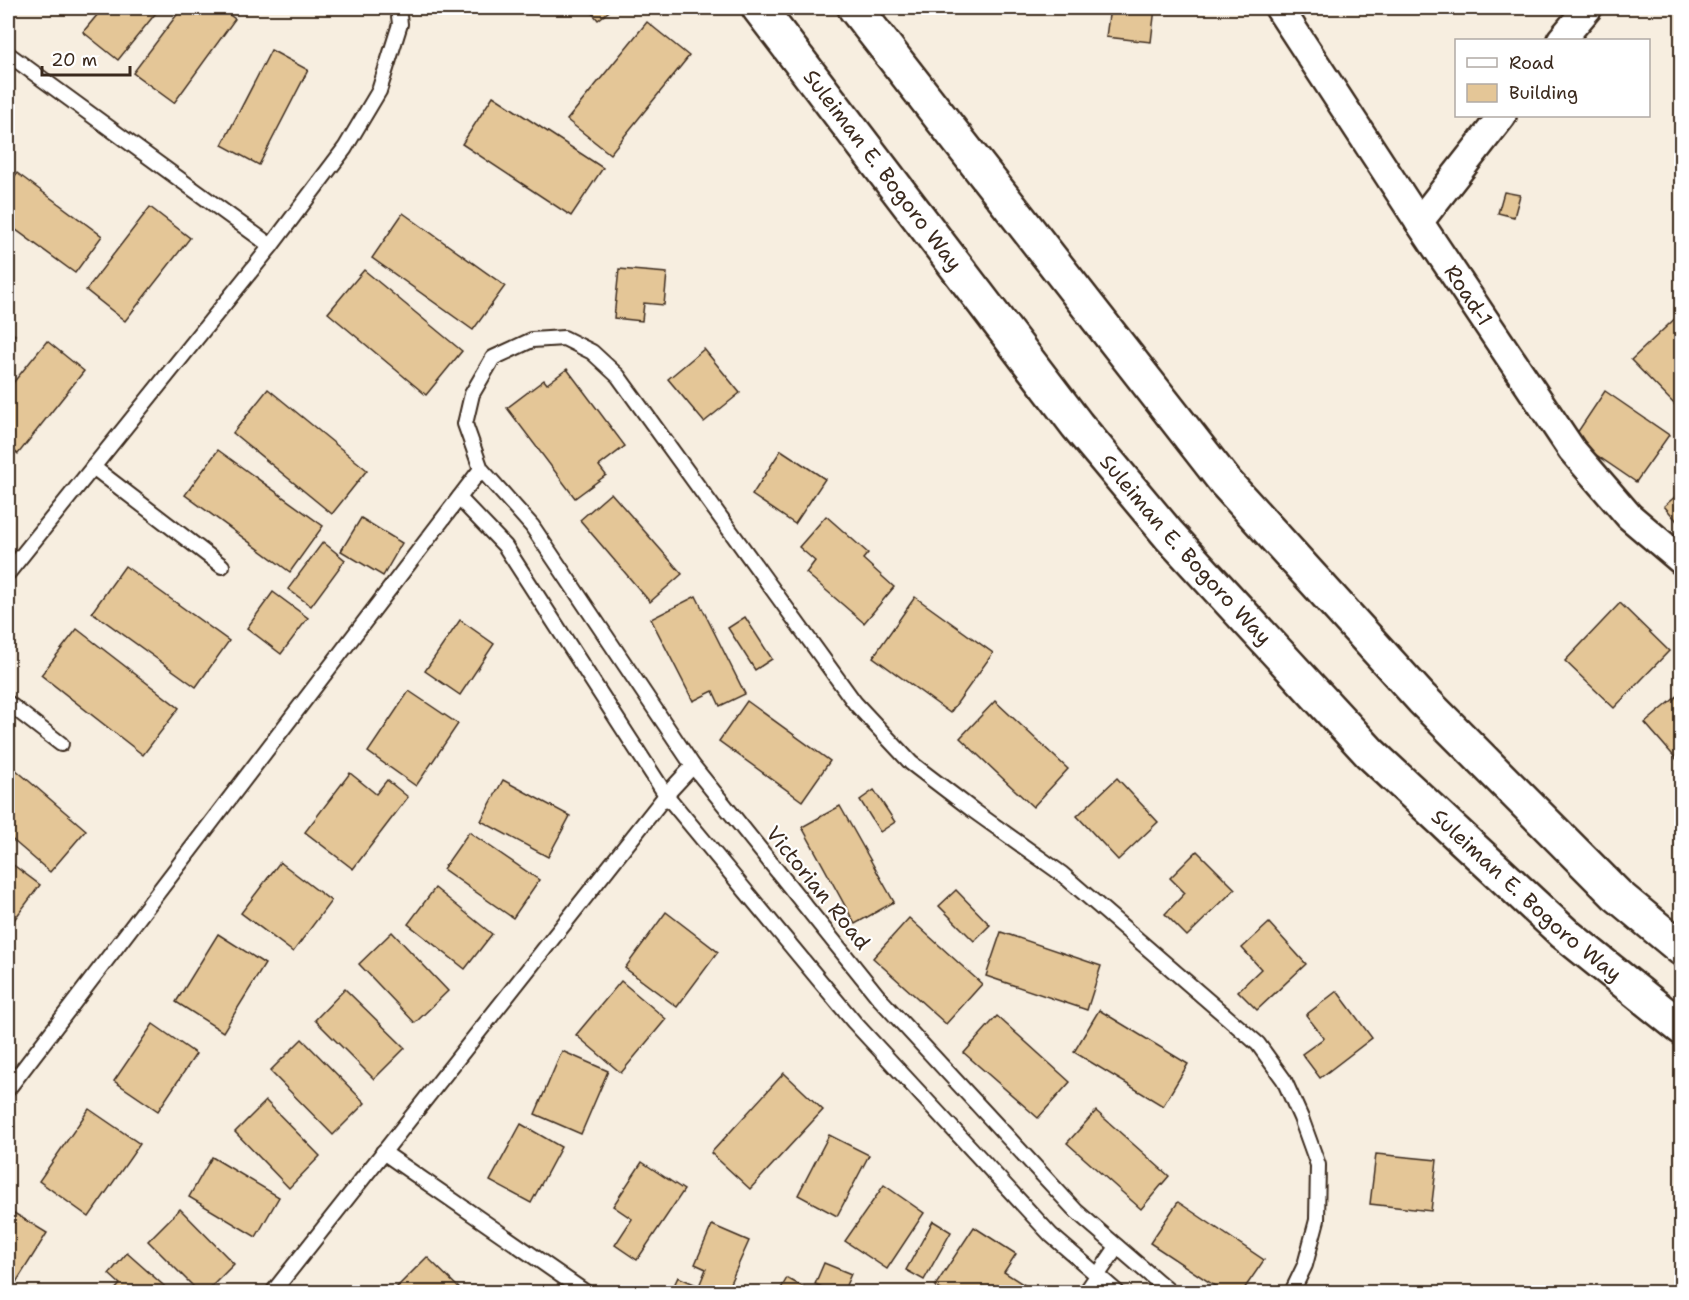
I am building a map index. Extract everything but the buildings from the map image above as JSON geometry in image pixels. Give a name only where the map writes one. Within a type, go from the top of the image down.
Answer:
[{"type":"street","name":"Suleiman E. Bogoro Way","points":[[759,8],[1077,425],[1169,535],[1370,753],[1564,933],[1682,1028]]},
{"type":"street","points":[[855,8],[1226,483],[1422,699],[1617,895],[1682,949]]},
{"type":"street","name":"Road-1","points":[[1279,8],[1572,450],[1629,516],[1682,561]]},
{"type":"street","points":[[1562,39],[1588,8]]},
{"type":"street","points":[[1419,222],[1501,117]]},
{"type":"lane","points":[[8,573],[271,246],[345,148],[379,91],[399,24],[398,8]]},
{"type":"lane","points":[[8,54],[271,246]]},
{"type":"lane","points":[[8,1089],[482,469],[465,424],[472,394],[493,358],[532,340],[564,338],[592,352],[618,376],[855,703],[911,763],[1062,874],[1258,1044],[1284,1080],[1318,1165],[1317,1220],[1305,1265],[1292,1293]]},
{"type":"lane","points":[[93,467],[222,566]]},
{"type":"lane","name":"Victorian Road","points":[[482,469],[532,526],[693,766],[880,999],[1076,1211],[1170,1293]]},
{"type":"lane","points":[[459,498],[505,546],[666,795],[854,1022],[1051,1235],[1117,1293]]},
{"type":"lane","points":[[8,703],[61,744]]},
{"type":"lane","points":[[273,1293],[666,795],[693,766]]},
{"type":"lane","points":[[383,1152],[585,1293]]},
{"type":"lane","points":[[1086,1293],[1117,1247]]}]
